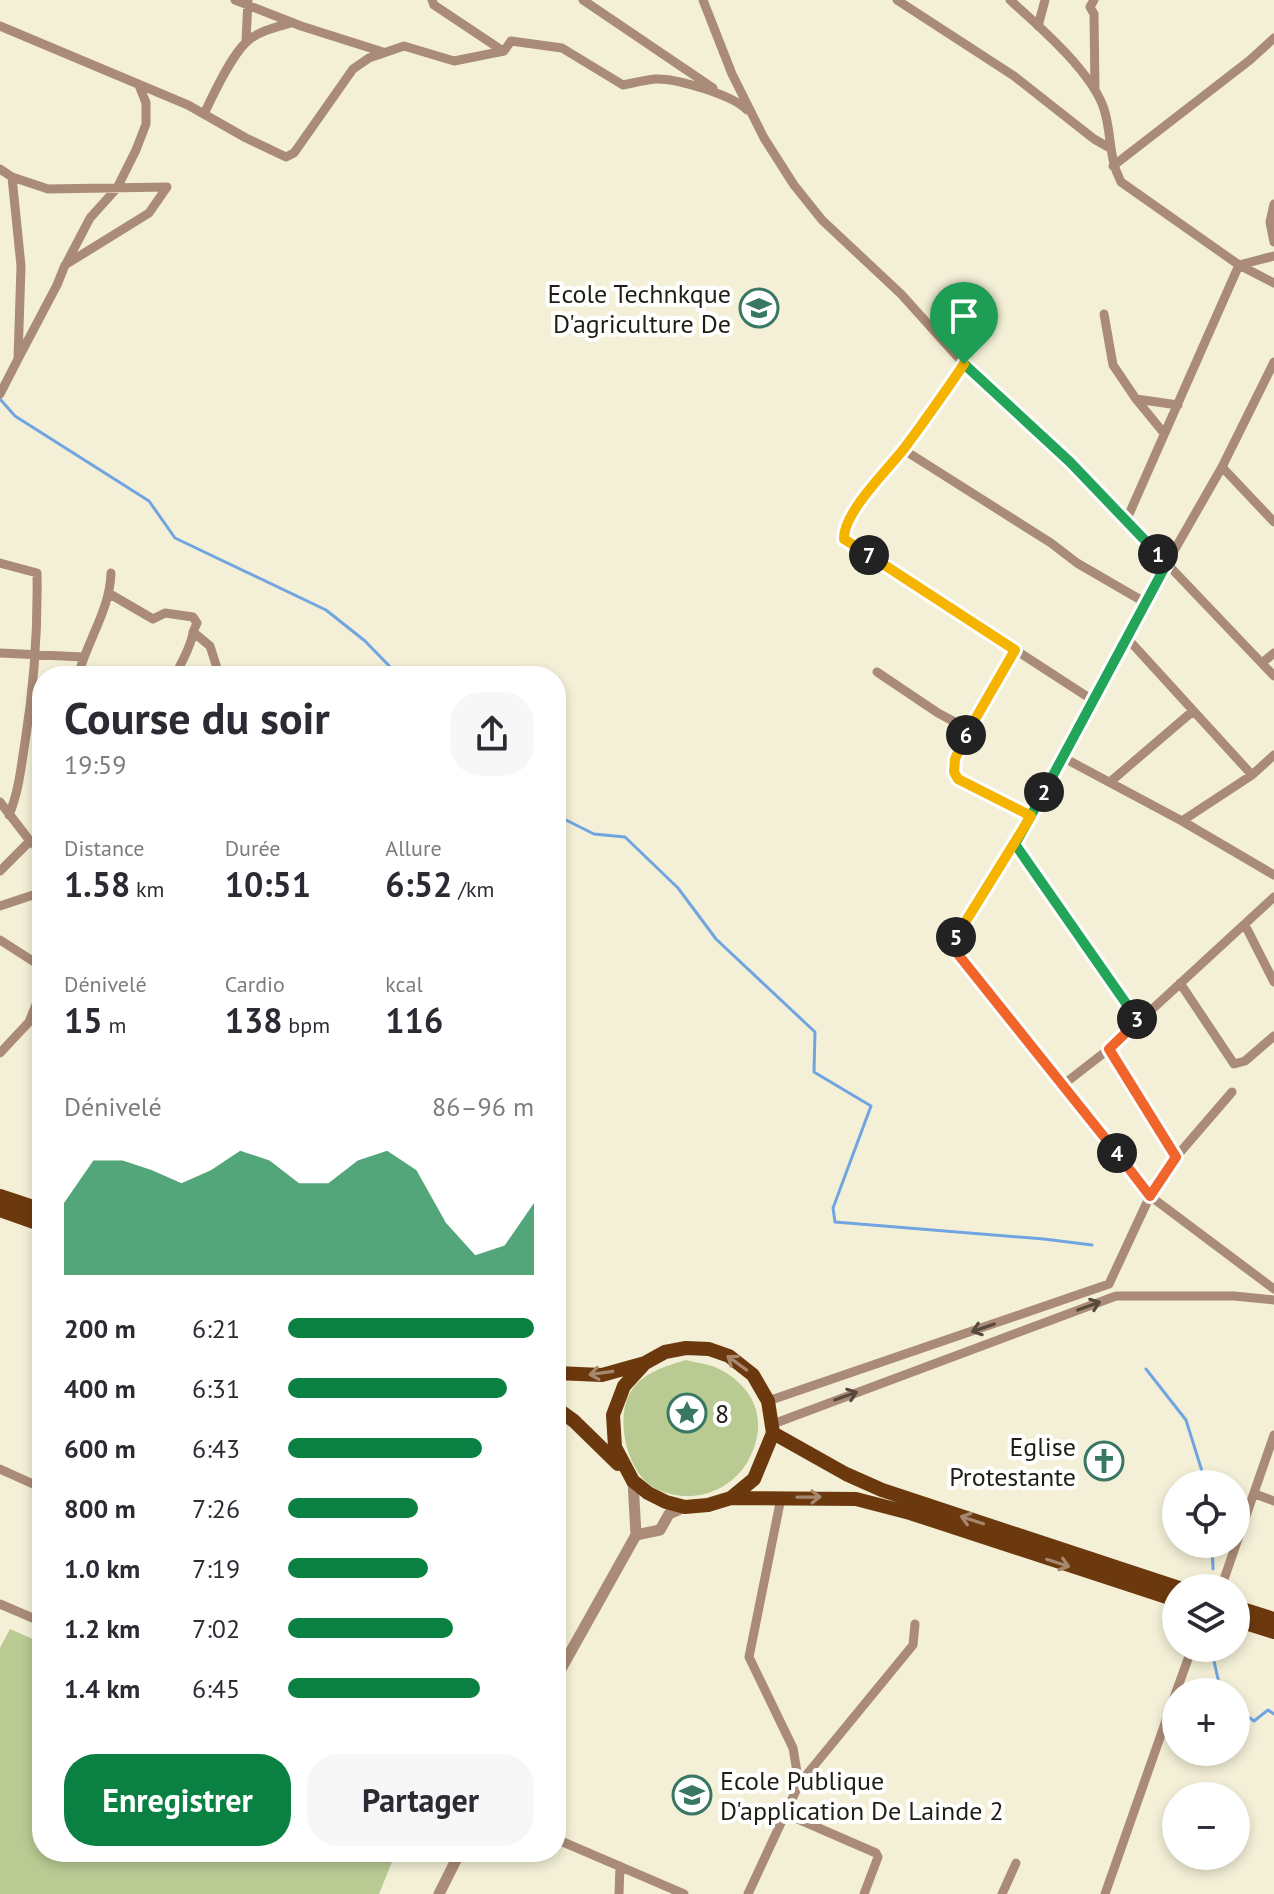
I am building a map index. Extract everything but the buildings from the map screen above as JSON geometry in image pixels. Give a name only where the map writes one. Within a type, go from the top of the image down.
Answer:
[{"type":"main road","points":[[0,1196],[32,1206]]},
{"type":"main road","points":[[0,1210],[32,1221]]},
{"type":"main road","points":[[566,1373],[602,1375],[645,1363],[675,1350],[709,1349],[729,1356],[753,1375],[768,1401],[773,1428],[754,1479],[731,1498]]},
{"type":"main road","points":[[631,1478],[615,1447],[613,1415],[624,1386],[645,1363]]},
{"type":"main road","points":[[566,1415],[631,1478],[657,1498],[685,1507],[708,1505],[731,1498],[836,1497],[875,1503],[1162,1595]]},
{"type":"main road","points":[[773,1428],[846,1474],[882,1490],[1162,1582]]},
{"type":"main road","points":[[1250,1611],[1274,1619]]},
{"type":"main road","points":[[1250,1624],[1274,1632]]},
{"type":"street","points":[[235,0],[383,52]]},
{"type":"street","points":[[432,0],[434,5],[504,51]]},
{"type":"street","points":[[583,0],[718,92],[741,103],[752,115]]},
{"type":"street","points":[[897,0],[1014,76],[1110,148]]},
{"type":"street","points":[[1010,0],[1062,50],[1095,90],[1105,113],[1113,166],[1121,182],[1239,265],[1274,283]]},
{"type":"street","points":[[1038,26],[1045,0]]},
{"type":"street","points":[[1094,0],[1090,7],[1094,14],[1095,90]]},
{"type":"street","points":[[246,41],[247,2]]},
{"type":"street","points":[[705,2],[732,74],[752,115],[794,185],[822,220],[901,294],[964,364],[1070,462],[1274,676]]},
{"type":"street","points":[[204,114],[217,85],[246,41],[291,22]]},
{"type":"street","points":[[0,26],[204,114],[286,157],[294,153],[353,69],[383,52],[404,46],[454,61],[504,51],[511,41],[562,48],[623,85],[658,79],[718,92]]},
{"type":"street","points":[[1113,166],[1238,70],[1274,38]]},
{"type":"street","points":[[0,394],[90,218],[117,188],[128,170],[146,124],[146,103],[139,85]]},
{"type":"street","points":[[0,169],[12,177],[48,189],[167,187],[149,213],[65,265]]},
{"type":"street","points":[[12,177],[21,266],[18,359]]},
{"type":"street","points":[[1274,204],[1270,222],[1274,242]]},
{"type":"street","points":[[1239,265],[1274,256]]},
{"type":"street","points":[[1126,521],[1239,265]]},
{"type":"street","points":[[1104,314],[1113,365],[1163,432]]},
{"type":"street","points":[[1274,362],[1271,377],[1167,563],[1064,758],[1015,844],[964,921],[954,943],[957,953],[1150,1196],[1274,1289]]},
{"type":"street","points":[[964,364],[904,450],[860,503],[844,529],[844,539],[1094,701]]},
{"type":"street","points":[[1136,399],[1178,405]]},
{"type":"street","points":[[904,450],[1051,543],[1077,563],[1146,603]]},
{"type":"street","points":[[1222,467],[1274,522]]},
{"type":"street","points":[[0,563],[37,573],[36,666]]},
{"type":"street","points":[[81,666],[110,594],[111,573]]},
{"type":"street","points":[[110,594],[153,619],[165,613],[193,617],[197,623],[192,643],[179,666]]},
{"type":"street","points":[[193,632],[210,646],[216,666]]},
{"type":"street","points":[[1127,638],[1252,775]]},
{"type":"street","points":[[1015,650],[968,729],[955,759],[954,772],[958,779],[1031,816]]},
{"type":"street","points":[[0,653],[83,657]]},
{"type":"street","points":[[1262,663],[1274,653]]},
{"type":"street","points":[[877,672],[968,729]]},
{"type":"street","points":[[1110,782],[1193,711]]},
{"type":"street","points":[[9,815],[32,724]]},
{"type":"street","points":[[1182,821],[1252,775],[1274,755]]},
{"type":"street","points":[[1064,758],[1274,875]]},
{"type":"street","points":[[0,802],[30,841],[0,871]]},
{"type":"street","points":[[1015,844],[1138,1021]]},
{"type":"street","points":[[0,906],[32,895]]},
{"type":"street","points":[[1064,1084],[1109,1049],[1274,897]]},
{"type":"street","points":[[1245,925],[1274,982]]},
{"type":"street","points":[[0,940],[32,961]]},
{"type":"street","points":[[1180,983],[1234,1064],[1245,1061],[1274,1036]]},
{"type":"street","points":[[0,1053],[29,1022],[32,1015]]},
{"type":"street","points":[[1109,1049],[1176,1157]]},
{"type":"street","points":[[768,1401],[1109,1284],[1150,1196],[1176,1157],[1232,1092]]},
{"type":"street","points":[[773,1428],[1116,1296],[1234,1296],[1274,1300]]},
{"type":"street","points":[[1226,1574],[1274,1435]]},
{"type":"street","points":[[0,1469],[32,1483]]},
{"type":"street","points":[[566,1660],[636,1535],[631,1478]]},
{"type":"street","points":[[1255,1494],[1274,1501]]},
{"type":"street","points":[[781,1498],[749,1657],[793,1748],[799,1784]]},
{"type":"street","points":[[636,1535],[660,1530],[669,1514],[685,1507]]},
{"type":"street","points":[[0,1604],[32,1618]]},
{"type":"street","points":[[748,1894],[799,1784],[913,1645],[915,1624]]},
{"type":"street","points":[[1105,1894],[1162,1732]]},
{"type":"street","points":[[784,1813],[876,1853],[878,1857],[864,1894]]},
{"type":"street","points":[[566,1843],[684,1894]]},
{"type":"street","points":[[439,1894],[455,1862]]},
{"type":"street","points":[[1002,1894],[1016,1863]]},
{"type":"street","points":[[619,1894],[620,1866]]},
{"type":"green space","points":[[686,1360],[713,1366],[734,1378],[751,1398],[758,1422],[754,1448],[740,1472],[719,1489],[693,1496],[666,1493],[644,1480],[630,1458],[624,1430],[626,1404],[635,1386],[655,1371]]},
{"type":"green space","points":[[10,1629],[32,1639],[32,1862],[392,1862],[379,1894],[0,1894],[0,1648]]},
{"type":"waterway","points":[[0,399],[15,416],[149,501],[175,538],[326,610],[365,641],[389,666]]},
{"type":"waterway","points":[[566,820],[594,834],[625,837],[678,888],[716,939],[815,1032],[814,1072],[871,1106],[833,1208],[835,1222],[1092,1245]]},
{"type":"waterway","points":[[1146,1369],[1186,1420],[1202,1470]]},
{"type":"waterway","points":[[1213,1558],[1213,1569]]},
{"type":"waterway","points":[[1214,1662],[1218,1678]]},
{"type":"waterway","points":[[1250,1718],[1254,1721],[1268,1710],[1274,1714]]},
{"type":"place","name":"Ecole Technkque D'agriculture De","points":[[759,308]]},
{"type":"place","name":"8","points":[[687,1413]]},
{"type":"place","name":"Eglise Protestante","points":[[1104,1461]]},
{"type":"place","name":"Ecole Publique D'application De Lainde 2","points":[[692,1795]]},
{"type":"route","points":[[964,364],[904,450],[860,503],[844,529],[844,539],[1015,650],[968,729],[955,759],[954,772],[958,779],[1001,798],[1031,816],[964,921],[954,943],[957,953],[1150,1196],[1176,1157],[1109,1049],[1138,1021],[1015,844],[1031,816],[1064,758],[1167,563],[1070,462],[964,364]]}]
